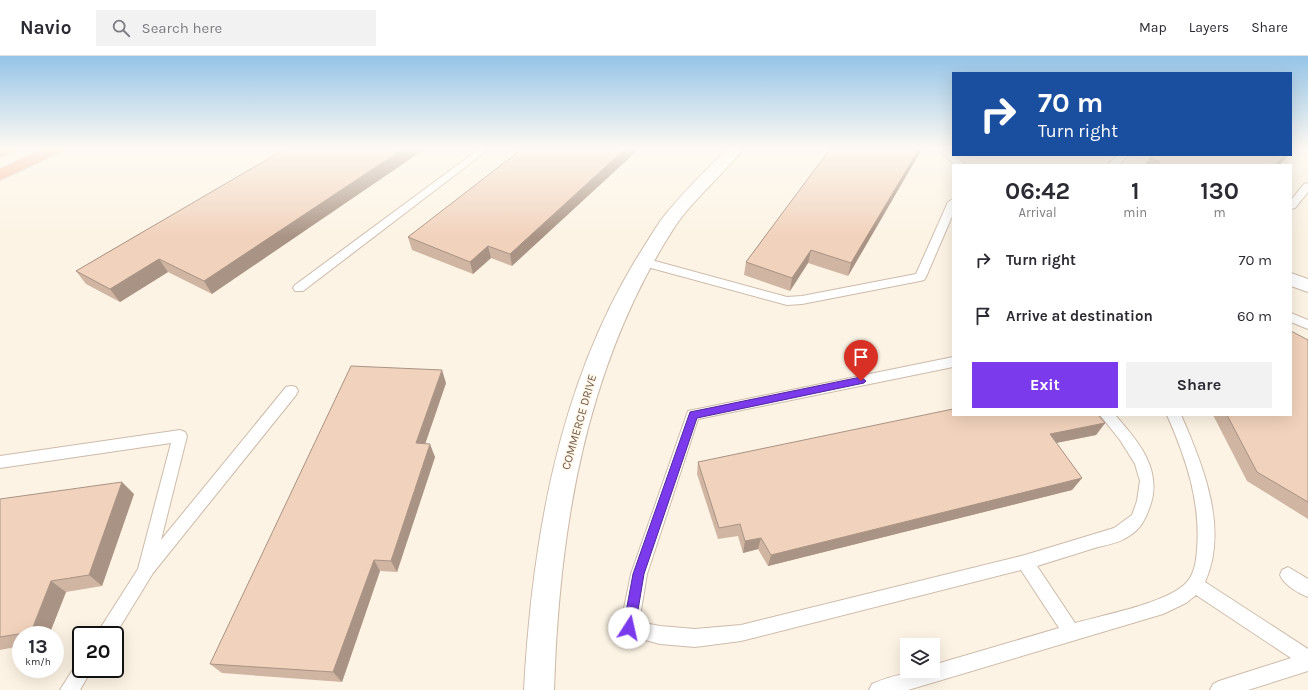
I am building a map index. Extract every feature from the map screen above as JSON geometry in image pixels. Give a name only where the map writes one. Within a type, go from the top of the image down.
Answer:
[{"type":"street","name":"COMMERCE DRIVE","points":[[539,690],[551,549],[565,466],[582,399],[603,343],[624,297],[667,226],[708,179]]},
{"type":"street","points":[[1292,279],[1308,286]]},
{"type":"lane","points":[[299,288],[445,179]]},
{"type":"lane","points":[[1292,205],[1308,186]]},
{"type":"lane","points":[[644,262],[772,298],[787,301],[802,300],[920,277],[952,204]]},
{"type":"lane","points":[[1292,317],[1308,325]]},
{"type":"lane","points":[[952,362],[693,415],[638,574],[629,628],[660,635],[695,638],[741,633],[1025,562],[1120,534],[1138,519],[1145,501],[1147,481],[1142,462],[1125,436],[1108,416]]},
{"type":"lane","points":[[111,626],[145,572],[292,391]]},
{"type":"lane","points":[[878,690],[1163,606],[1181,597],[1195,585],[1204,566],[1207,540],[1206,511],[1198,477],[1187,443],[1174,416]]},
{"type":"lane","points":[[0,462],[180,436],[145,572]]},
{"type":"lane","points":[[1025,562],[1071,632]]},
{"type":"lane","points":[[1288,575],[1308,589]]},
{"type":"lane","points":[[1195,585],[1308,658]]},
{"type":"lane","points":[[1219,690],[1308,662]]},
{"type":"lane","points":[[70,690],[77,678]]},
{"type":"building","points":[[234,179],[358,179],[204,281],[159,259],[110,289],[76,271]]},
{"type":"building","points":[[484,179],[593,179],[510,254],[488,246],[470,262],[408,237]]},
{"type":"building","points":[[808,179],[901,179],[851,263],[811,250],[792,278],[746,262]]},
{"type":"building","points":[[1292,332],[1308,340],[1308,502],[1257,472],[1228,416],[1292,416]]},
{"type":"building","points":[[351,366],[442,370],[416,443],[430,444],[391,561],[374,560],[333,672],[210,664]]},
{"type":"building","points":[[952,409],[952,416],[1099,416],[1105,423],[1050,434],[1082,478],[771,555],[761,538],[745,541],[740,524],[719,528],[698,462]]},
{"type":"building","points":[[122,482],[89,575],[51,581],[33,626],[12,626],[12,635],[0,637],[0,499]]},
{"type":"route","points":[[629,628],[638,574],[693,415],[861,381]]}]
